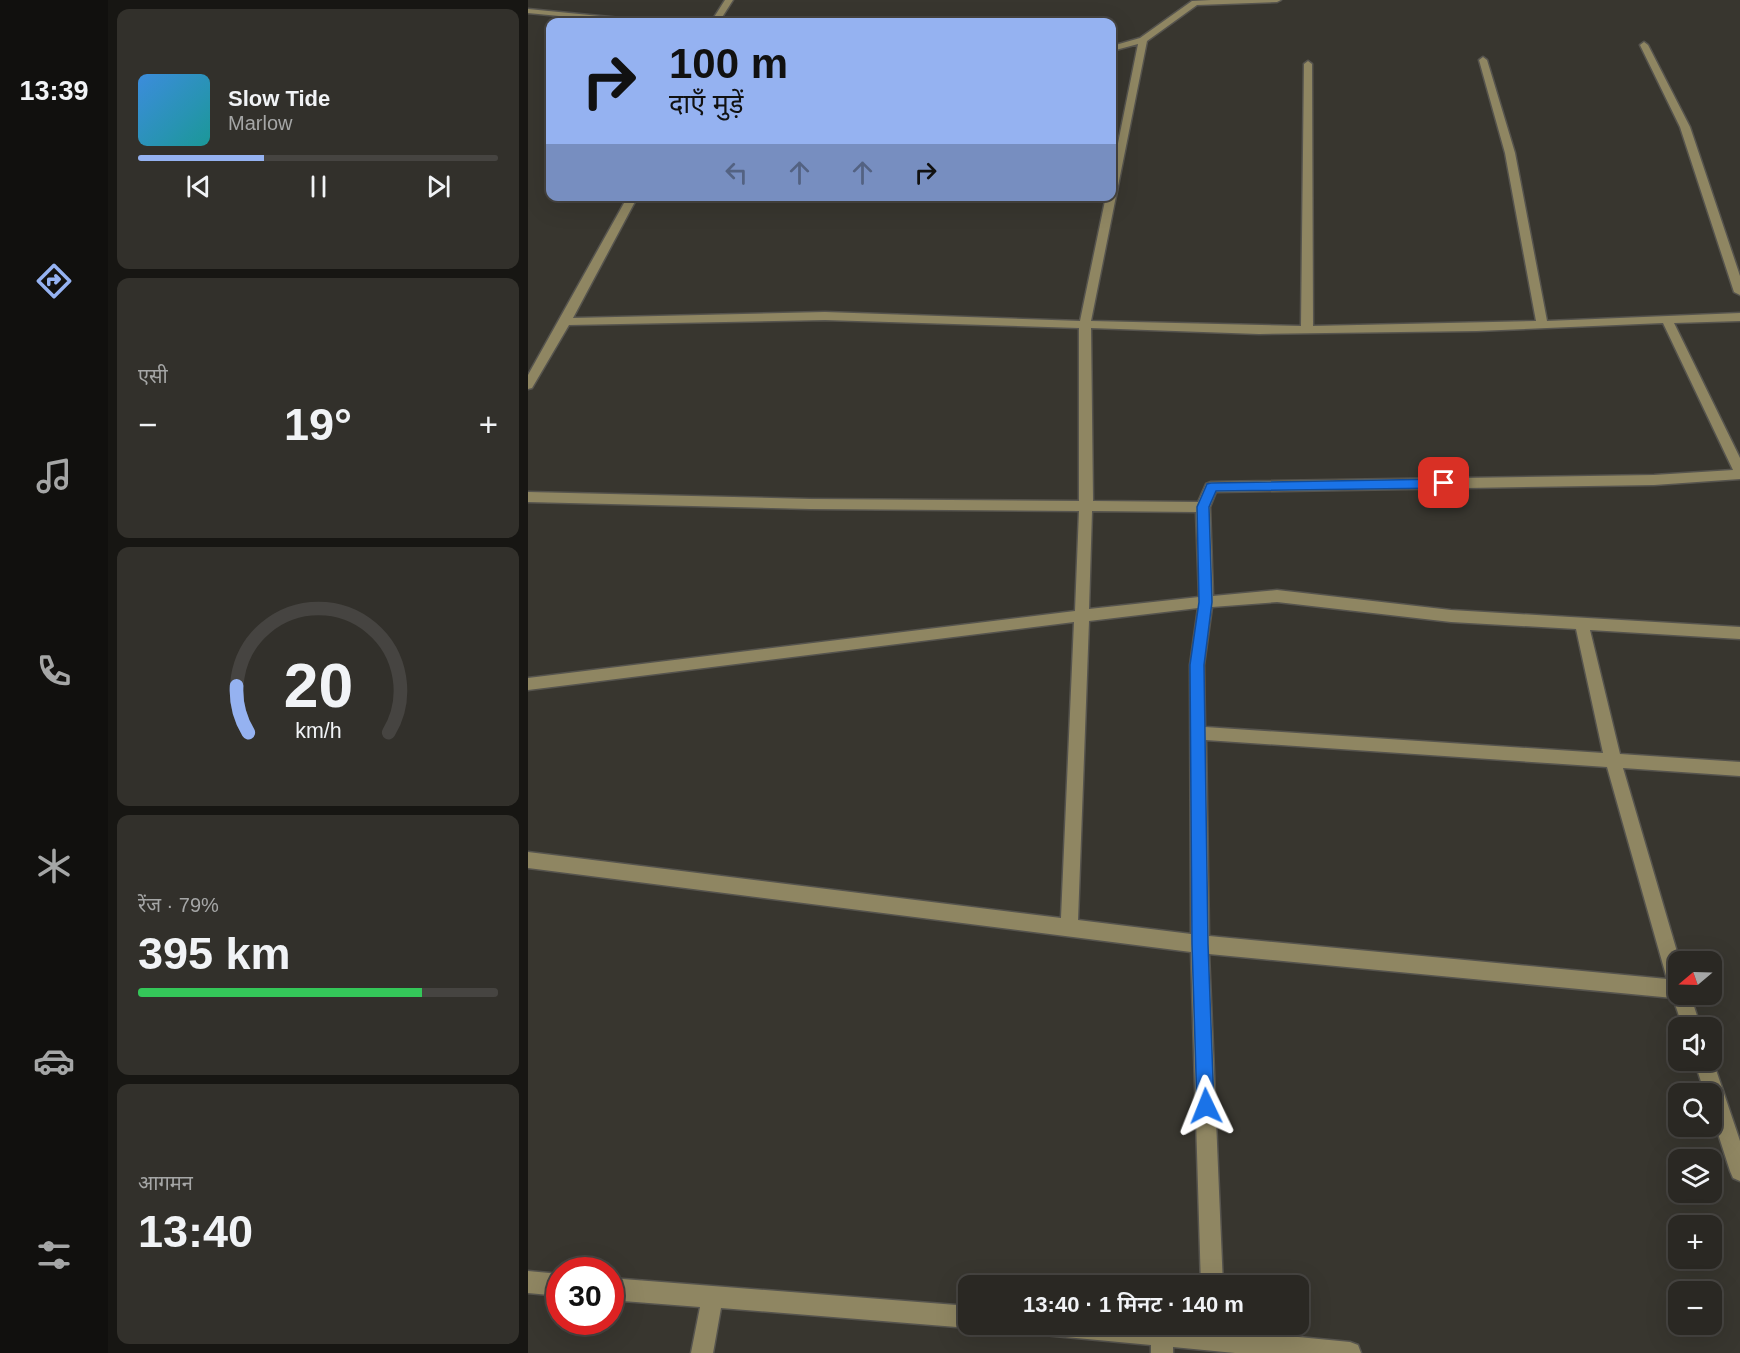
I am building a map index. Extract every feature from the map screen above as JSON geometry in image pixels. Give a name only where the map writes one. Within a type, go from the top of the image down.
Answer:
[{"type":"street","points":[[718,18],[729,0]]},
{"type":"street","points":[[1116,47],[1143,40],[1195,1],[1277,0]]},
{"type":"street","points":[[528,11],[600,18]]},
{"type":"street","points":[[1116,172],[1143,40]]},
{"type":"street","points":[[1644,45],[1685,127],[1740,292]]},
{"type":"street","points":[[1483,60],[1510,153],[1542,324]]},
{"type":"street","points":[[1307,329],[1308,64]]},
{"type":"street","points":[[528,385],[630,201]]},
{"type":"street","points":[[1069,928],[1086,507],[1085,325],[1110,201]]},
{"type":"street","points":[[565,322],[825,316],[1085,325],[1307,329],[1740,317]]},
{"type":"street","points":[[1212,1275],[1200,944],[1197,665],[1206,602],[1203,507],[1211,487],[1654,480],[1740,473],[1667,320]]},
{"type":"street","points":[[528,497],[810,504],[1203,507]]},
{"type":"street","points":[[528,684],[1083,616],[1277,596],[1451,616],[1740,633]]},
{"type":"street","points":[[1582,625],[1613,760],[1668,953]]},
{"type":"street","points":[[1199,733],[1740,769]]},
{"type":"street","points":[[528,860],[1200,944],[1668,987]]},
{"type":"street","points":[[1707,1071],[1740,1171]]},
{"type":"street","points":[[528,1282],[546,1284]]},
{"type":"street","points":[[624,1290],[958,1316]]},
{"type":"street","points":[[702,1353],[712,1297]]},
{"type":"street","points":[[1109,1335],[1162,1344],[1201,1335]]},
{"type":"street","points":[[1233,1335],[1350,1353]]},
{"type":"route","points":[[1206,1106],[1200,944],[1197,665],[1206,602],[1203,507],[1211,487],[1444,483]]}]
